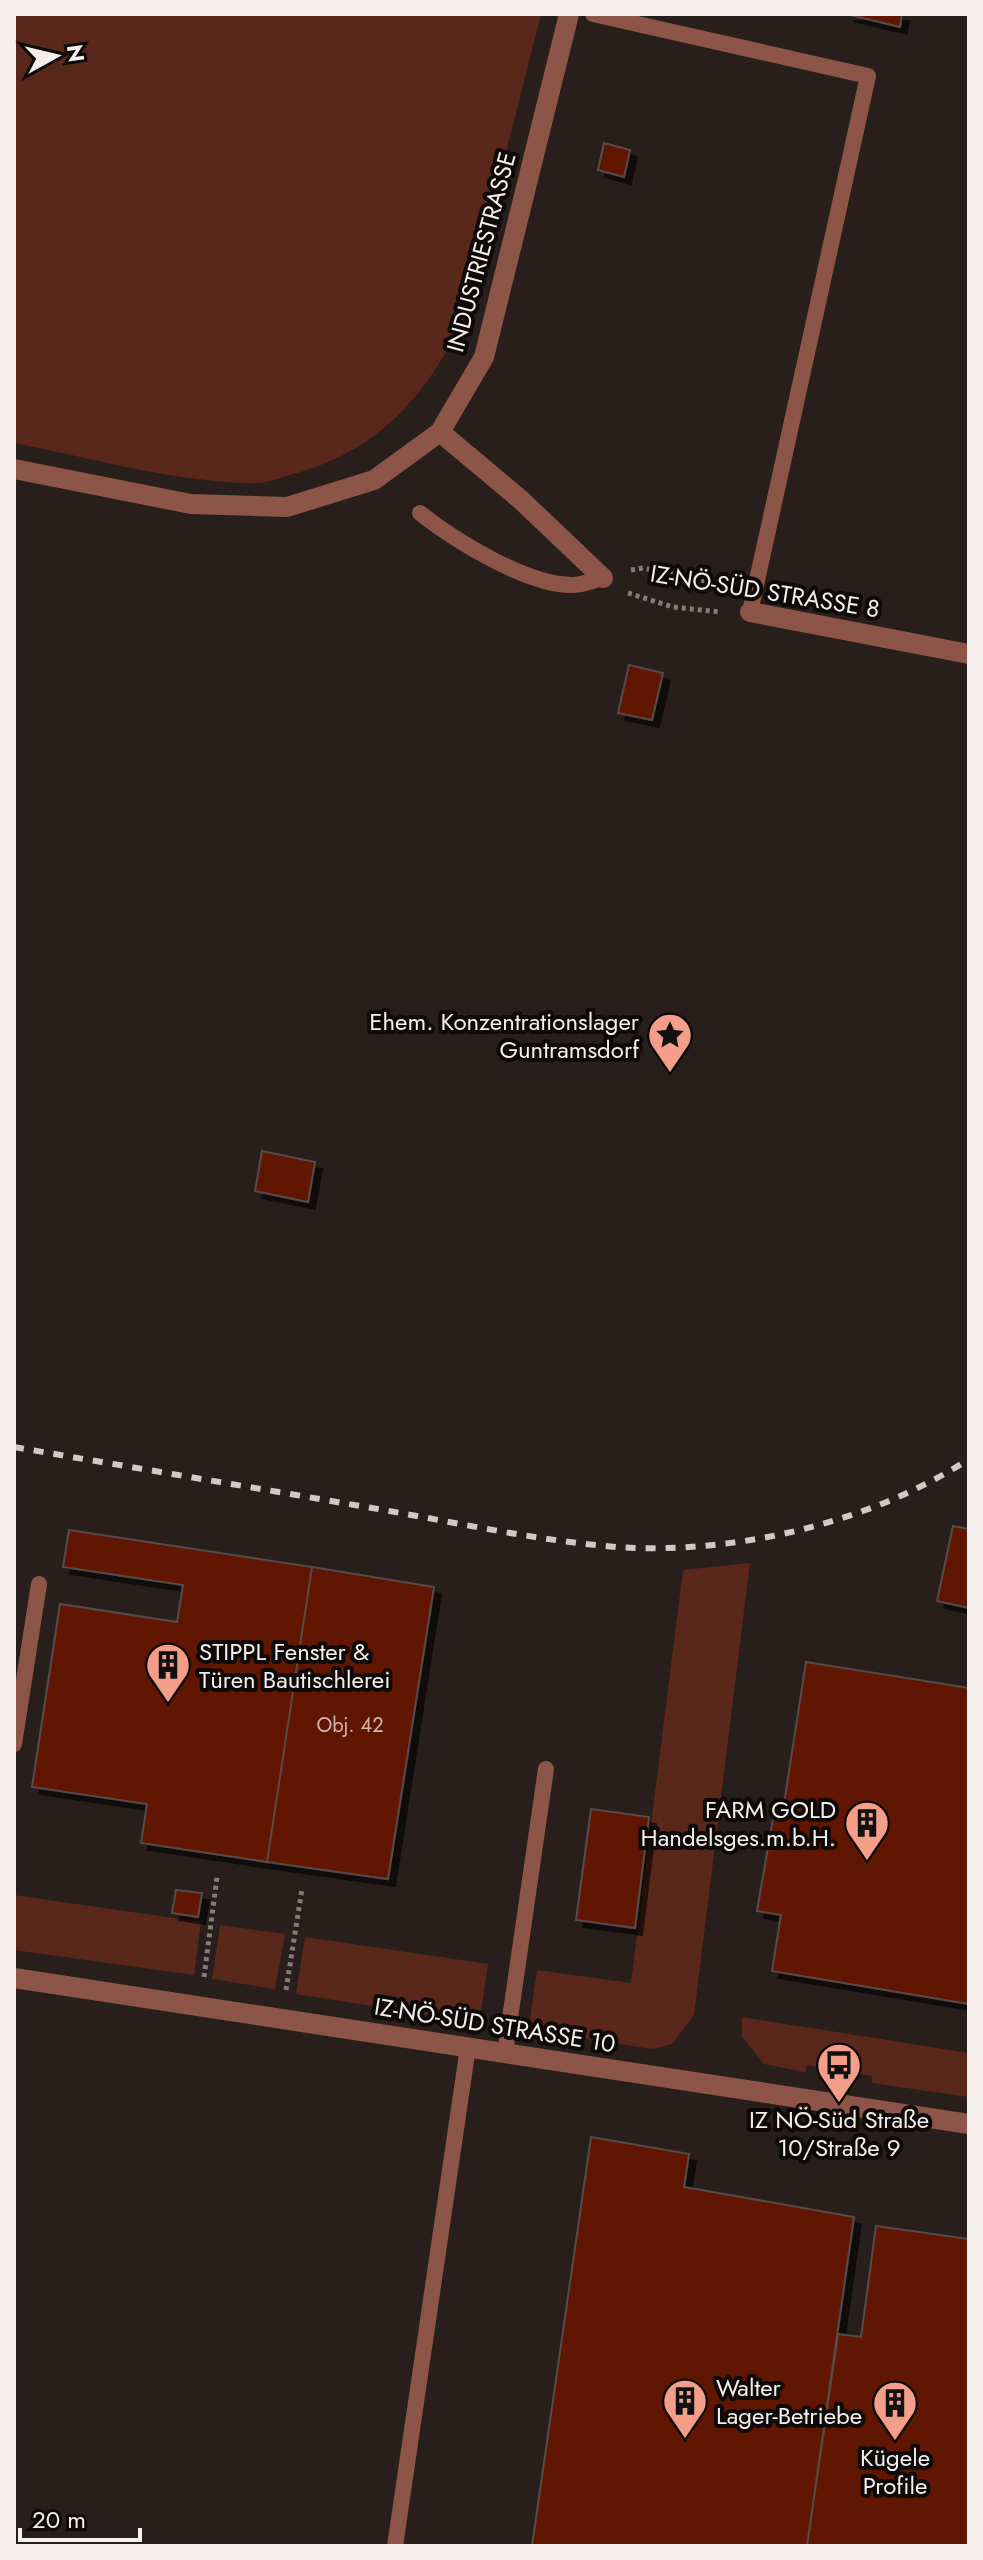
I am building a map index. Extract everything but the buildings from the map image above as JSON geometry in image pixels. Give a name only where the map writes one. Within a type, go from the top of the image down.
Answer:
[{"type":"street","name":"INDUSTRIESTRASSE","points":[[14,469],[191,504],[287,507],[374,480],[440,432],[484,357],[569,14]]},
{"type":"street","points":[[440,432],[521,500],[603,578]]},
{"type":"street","name":"IZ-NÖ-SÜD STRASSE 8","points":[[750,612],[969,654]]},
{"type":"street","name":"IZ-NÖ-SÜD STRASSE 10","points":[[14,1978],[969,2124]]},
{"type":"lane","points":[[593,14],[868,76],[750,612]]},
{"type":"lane","points":[[420,513],[450,536],[534,577],[572,586],[603,578]]},
{"type":"lane","points":[[14,1744],[39,1584]]},
{"type":"lane","points":[[505,2053],[546,1769]]},
{"type":"lane","points":[[395,2546],[468,2047]]},
{"type":"path","points":[[603,578],[643,568],[719,584],[750,612]]},
{"type":"path","name":"IZ-NÖ-SÜD STRASSE 8","points":[[603,578],[634,596],[673,607],[712,612],[750,612]]},
{"type":"path","points":[[200,2006],[217,1877]]},
{"type":"path","points":[[281,2019],[302,1889]]},
{"type":"shaded area","points":[[14,14],[541,14],[463,321],[433,373],[397,416],[353,450],[327,463],[261,483],[195,479],[14,443]]},
{"type":"shaded area","points":[[750,1563],[694,2015],[672,2044],[652,2049],[538,2031],[530,2019],[537,1970],[631,1983],[683,1570]]},
{"type":"shaded area","points":[[14,1895],[201,1922],[194,1975],[14,1950]]},
{"type":"shaded area","points":[[220,1925],[285,1934],[275,1989],[212,1979]]},
{"type":"shaded area","points":[[305,1937],[488,1964],[481,2011],[467,2021],[296,1994]]},
{"type":"shaded area","points":[[742,2017],[969,2053],[969,2097],[872,2083],[872,2076],[807,2065],[805,2072],[764,2064],[742,2037]]},
{"type":"railway","points":[[14,1447],[520,1535],[617,1547],[661,1548],[754,1540],[845,1517],[889,1501],[969,1459]]},
{"type":"place","name":"Ehem. Konzentrationslager Guntramsdorf","points":[[670,1074]]},
{"type":"place","name":"STIPPL Fenster & Türen Bautischlerei","points":[[168,1704]]},
{"type":"place","name":"FARM GOLD Handelsges.m.b.H.","points":[[867,1862]]},
{"type":"place","name":"IZ NÖ-Süd Straße 10/Straße 9","points":[[839,2104]]},
{"type":"place","name":"Walter Lager-Betriebe","points":[[685,2440]]},
{"type":"place","name":"Kügele Profile","points":[[895,2442]]}]
